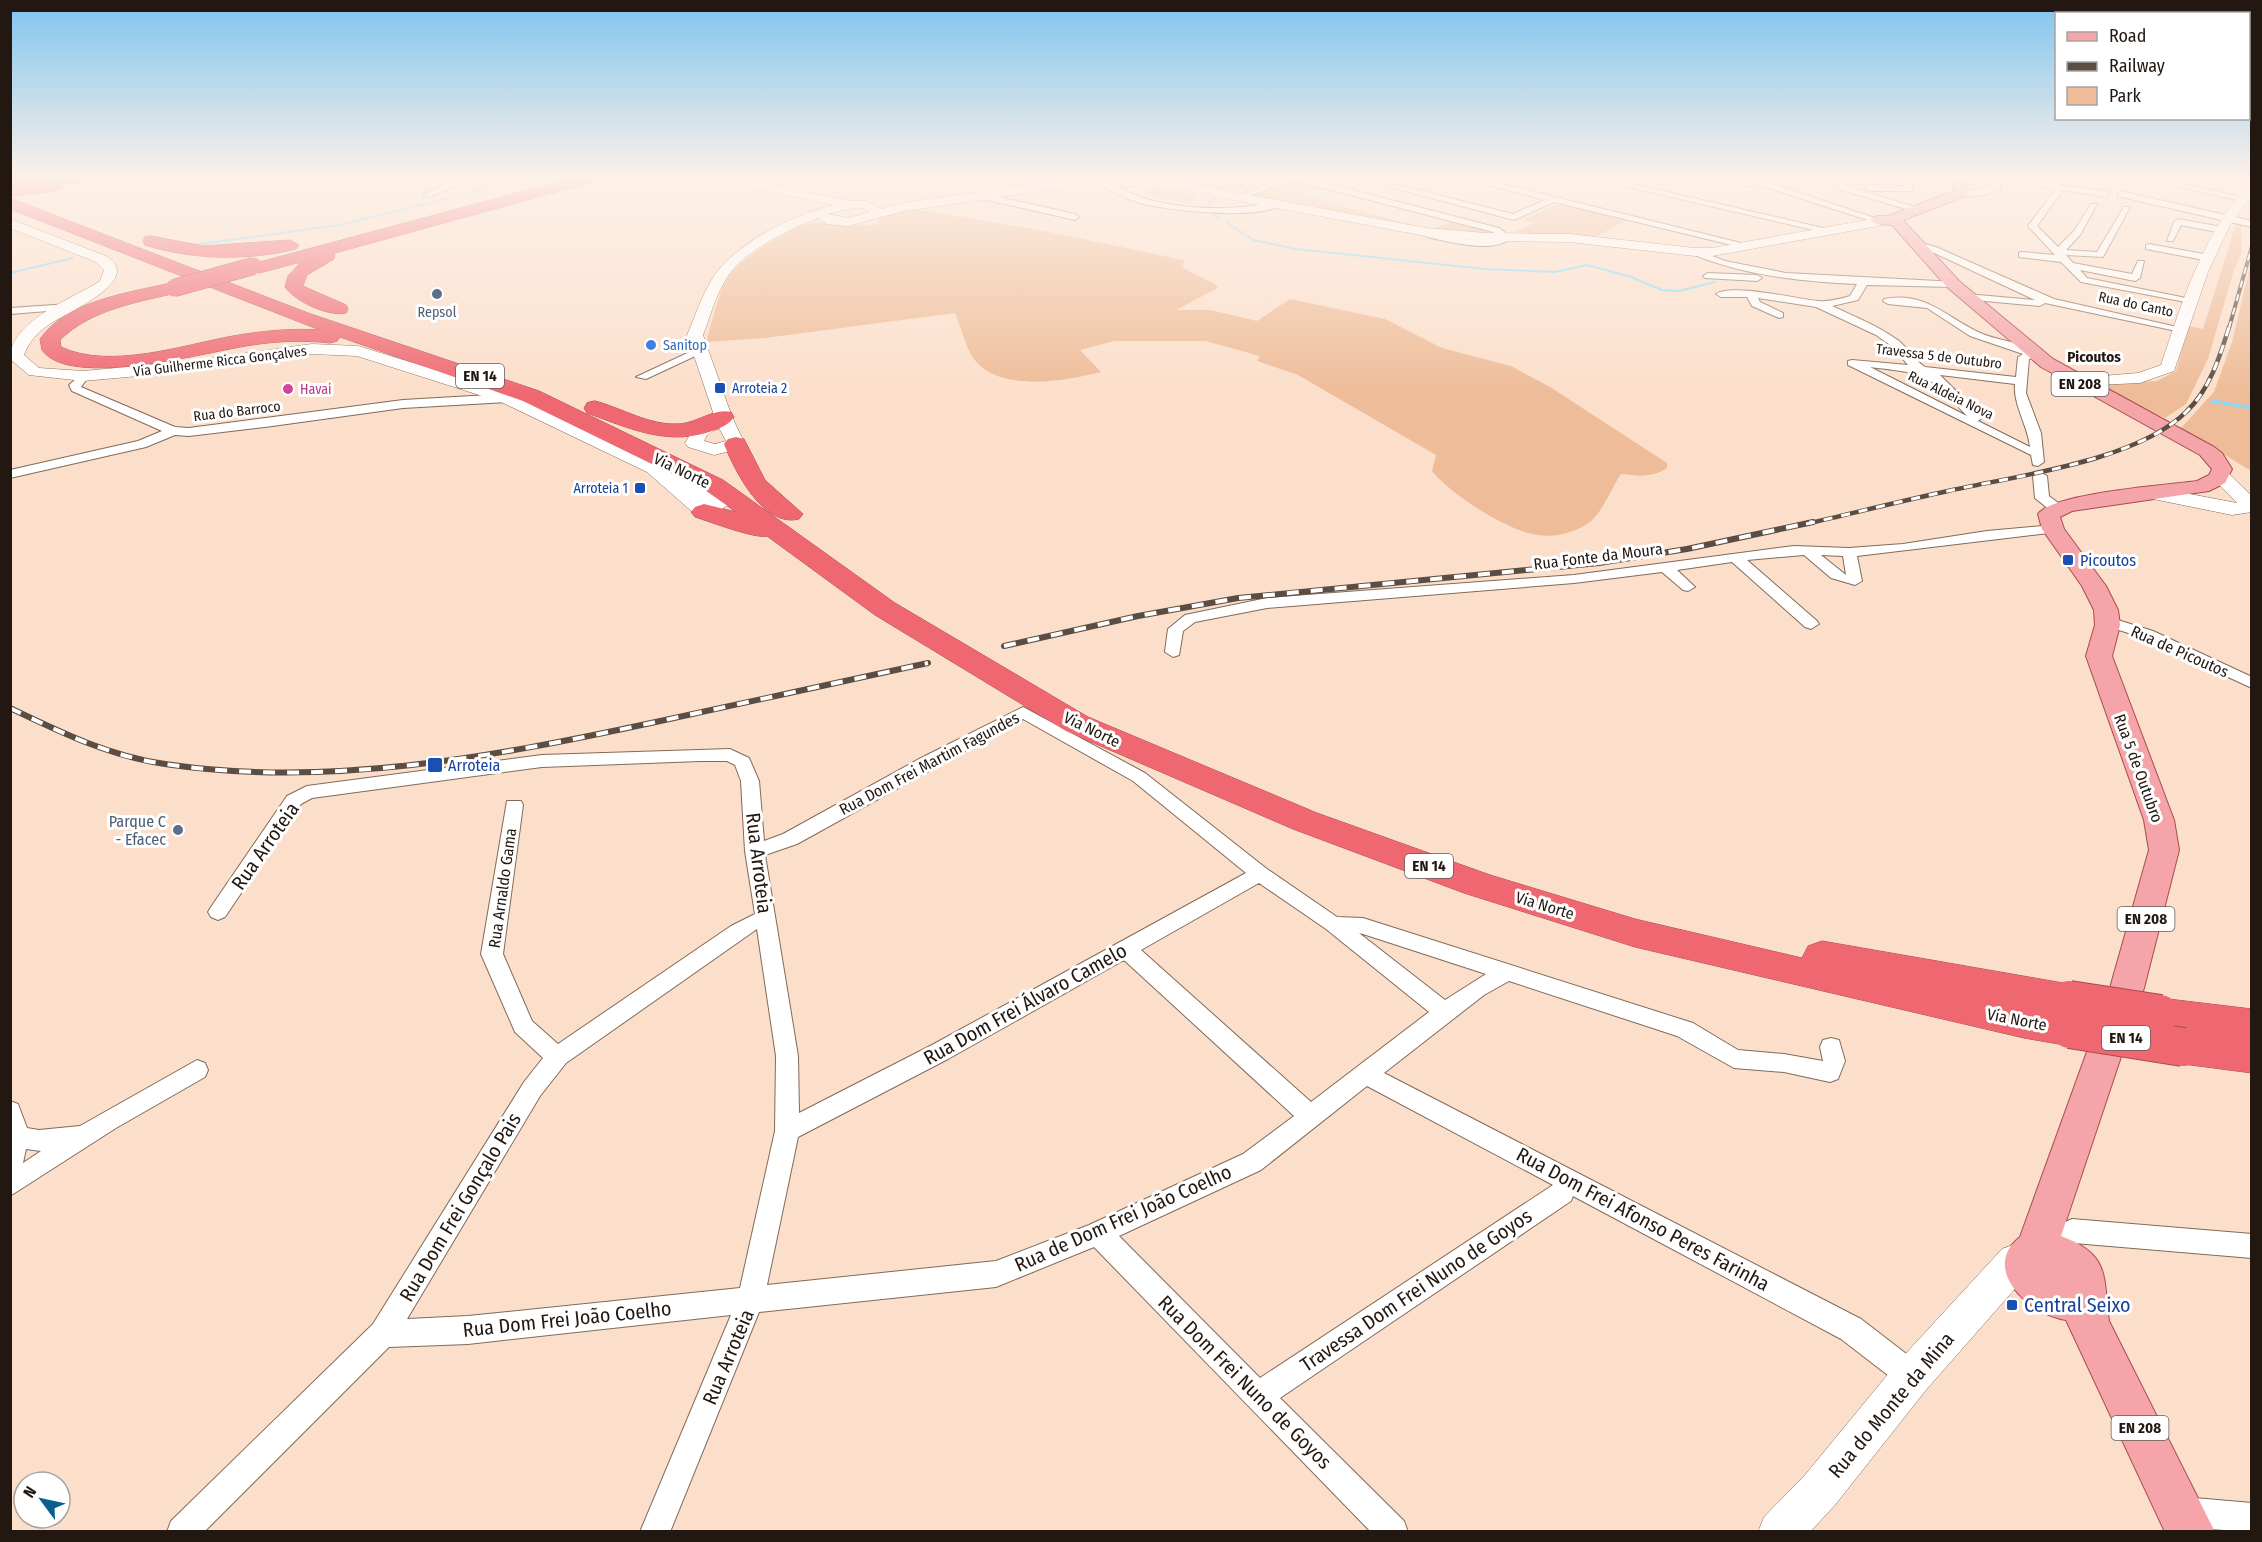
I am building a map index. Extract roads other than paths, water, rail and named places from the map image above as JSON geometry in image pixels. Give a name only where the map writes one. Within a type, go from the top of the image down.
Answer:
[{"type":"highway","name":"Via Norte","points":[[141,249],[236,292],[301,317],[531,396],[714,485],[835,563],[1041,682],[1152,739],[1262,788],[1402,838],[1594,900],[1797,951],[2069,1015],[2171,1030],[2252,1056]]},
{"type":"highway","name":"Via Norte","points":[[156,249],[255,290],[535,383],[584,404],[726,481],[835,563]]},
{"type":"highway","points":[[183,249],[191,251],[255,249]]},
{"type":"highway","points":[[256,267],[317,249]]},
{"type":"highway","points":[[324,249],[76,318],[57,331],[50,339],[52,350],[71,359],[104,362],[150,358],[248,339],[304,335],[340,339],[428,359]]},
{"type":"highway","points":[[345,249],[324,256],[299,273],[293,280],[294,287],[301,294],[371,324],[471,361]]},
{"type":"highway","points":[[177,289],[85,321],[70,333],[66,342],[73,350],[104,356],[149,353],[201,341],[242,321],[251,307],[236,292]]},
{"type":"highway","points":[[584,404],[659,431],[694,431],[719,420]]},
{"type":"highway","points":[[704,512],[755,527],[806,561],[835,563],[824,538],[761,494],[752,482],[736,444]]},
{"type":"highway","name":"Via Norte","points":[[2171,1030],[2252,1026]]},
{"type":"main road","name":"EN 208","points":[[1922,249],[1953,284],[2035,359],[2207,451],[2220,463],[2220,476]]},
{"type":"main road","points":[[2108,622],[2106,611],[2094,588],[2054,519],[2152,493],[2199,488],[2212,484],[2220,476]]},
{"type":"main road","name":"Rua 5 de Outubro","points":[[2051,1270],[2164,850],[2159,820],[2099,656],[2099,646],[2108,622]]},
{"type":"main road","name":"EN 208","points":[[2051,1270],[2186,1522]]},
{"type":"street","name":"Via Guilherme Ricca Gonçalves","points":[[73,249],[109,264],[111,277],[105,284],[24,336],[18,344],[16,356],[35,372],[83,376],[183,367],[312,349],[346,349],[384,357],[507,398],[655,470],[704,512]]},
{"type":"street","points":[[719,420],[700,432],[694,443],[714,450],[736,444],[719,420],[695,335],[724,270],[754,249]]},
{"type":"street","points":[[1668,249],[1695,252],[1730,249]]},
{"type":"street","points":[[1712,252],[1715,249]]},
{"type":"street","name":"Rua do Canto","points":[[1933,249],[2051,302],[2181,328]]},
{"type":"street","points":[[2054,249],[2084,280],[2191,300]]},
{"type":"street","points":[[2064,259],[2069,249]]},
{"type":"street","points":[[2064,259],[2100,255],[2104,249]]},
{"type":"street","points":[[2160,249],[2209,258]]},
{"type":"street","points":[[2079,383],[2140,378],[2168,368],[2191,300],[2213,249]]},
{"type":"street","points":[[1695,252],[1708,258],[1775,274],[1953,284]]},
{"type":"street","points":[[2022,254],[2064,259],[2135,278],[2141,263]]},
{"type":"street","points":[[1708,276],[1756,279],[1775,274]]},
{"type":"street","points":[[1721,294],[1751,294],[1819,304],[1837,303],[1854,298],[1865,280]]},
{"type":"street","points":[[1751,294],[1756,304],[1779,315]]},
{"type":"street","points":[[1967,297],[2030,304],[2051,302]]},
{"type":"street","points":[[1887,302],[1906,301],[1930,306],[1974,334],[2016,349],[2035,359],[2022,381],[2020,393],[2035,433],[2042,498],[2054,519]]},
{"type":"street","points":[[1819,304],[1881,333],[1897,345],[1914,365],[1940,380],[1978,420],[1976,424]]},
{"type":"street","points":[[10,311],[69,307]]},
{"type":"street","points":[[642,377],[700,351]]},
{"type":"street","name":"Travessa 5 de Outubro","points":[[1852,363],[1922,368],[2022,381]]},
{"type":"street","name":"Rua Aldeia Nova","points":[[1852,363],[2028,451],[2039,464]]},
{"type":"street","points":[[83,376],[75,385],[76,389],[172,431]]},
{"type":"street","name":"Rua do Barroco","points":[[10,474],[142,444],[172,431],[189,432],[403,404],[507,398]]},
{"type":"street","points":[[2220,476],[2249,507]]},
{"type":"street","points":[[2199,488],[2227,493],[2249,507]]},
{"type":"street","points":[[2199,488],[2207,500],[2222,507]]},
{"type":"street","points":[[2152,493],[2222,507],[2249,507]]},
{"type":"street","name":"Rua Fonte da Moura","points":[[1173,652],[1173,637],[1176,629],[1190,618],[1209,613],[1335,596],[1542,582],[1807,550],[1850,552],[2054,519]]},
{"type":"street","points":[[1807,550],[1840,577],[1851,582],[1855,581],[1856,576],[1850,552]]},
{"type":"street","points":[[1736,558],[1811,624]]},
{"type":"street","points":[[1664,566],[1688,587]]},
{"type":"street","name":"Rua de Picoutos","points":[[2108,622],[2147,634],[2252,684]]},
{"type":"street","name":"Rua Dom Frei Martim Fagundes","points":[[755,850],[790,839],[927,762],[1023,712],[1139,777],[1260,874],[1334,924],[1445,1012]]},
{"type":"street","name":"Rua Arroteia","points":[[218,912],[294,800],[307,792],[542,761],[730,756],[743,762],[750,781],[755,850],[787,1056],[788,1131],[751,1300],[655,1532]]},
{"type":"street","name":"Rua Arnaldo Gama","points":[[514,805],[492,954],[523,1026],[538,1042],[558,1056]]},
{"type":"street","name":"Rua Dom Frei Álvaro Camelo","points":[[788,1131],[940,1052],[1260,874]]},
{"type":"street","name":"Rua Dom Frei Gonçalo Pais","points":[[182,1532],[383,1334],[532,1089],[558,1056],[729,937],[753,922],[766,918]]},
{"type":"street","name":"Rua Dom Frei Martim Fagundes","points":[[1334,924],[1363,926],[1685,1029],[1734,1059],[1830,1072],[1834,1061],[1830,1047]]},
{"type":"street","points":[[1125,948],[1310,1116]]},
{"type":"street","points":[[1445,1012],[1476,989],[1506,973]]},
{"type":"street","name":"Rua de Dom Frei João Coelho","points":[[751,1300],[996,1274],[1098,1233],[1252,1162],[1445,1012]]},
{"type":"street","points":[[10,1185],[88,1134],[197,1070]]},
{"type":"street","name":"Rua Dom Frei Afonso Peres Farinha","points":[[1367,1072],[1377,1081],[1851,1329],[1912,1376]]},
{"type":"street","points":[[10,1112],[17,1137],[10,1168]]},
{"type":"street","points":[[17,1137],[47,1140],[88,1134]]},
{"type":"street","name":"Travessa Dom Frei Nuno de Goyos","points":[[1259,1395],[1562,1193],[1569,1180]]},
{"type":"street","points":[[2051,1270],[2072,1231],[2252,1246]]},
{"type":"street","name":"Rua Dom Frei Nuno de Goyos","points":[[1098,1233],[1393,1532]]},
{"type":"street","name":"Rua do Monte da Mina","points":[[1779,1532],[1820,1490],[1912,1376],[2051,1270]]},
{"type":"street","name":"Rua Dom Frei João Coelho","points":[[383,1334],[468,1330],[751,1300]]},
{"type":"street","points":[[2186,1522],[2252,1518]]},
{"type":"waterway","points":[[1296,249],[1485,269],[1555,272],[1587,265],[1631,277],[1662,290],[1679,291],[1715,282]]},
{"type":"waterway","points":[[10,273],[73,258]]},
{"type":"waterway","points":[[2212,401],[2252,408]]},
{"type":"railway","points":[[2229,328],[2251,249]]},
{"type":"railway","points":[[1806,524],[2074,464],[2138,442],[2165,428],[2195,402],[2213,372],[2229,327]]},
{"type":"railway","points":[[1004,646],[1138,616],[1238,598],[1599,563],[1687,549],[1813,522]]},
{"type":"railway","points":[[10,708],[85,742],[124,755],[165,764],[226,771],[348,771],[470,757],[591,736],[928,663]]},
{"type":"place","name":"Repsol","points":[[437,294]]},
{"type":"place","name":"Sanitop","points":[[651,345]]},
{"type":"place","name":"Arroteia 2","points":[[720,388]]},
{"type":"place","name":"Havai","points":[[288,389]]},
{"type":"place","name":"Arroteia 1","points":[[640,488]]},
{"type":"place","name":"Picoutos","points":[[2068,560]]},
{"type":"place","name":"Arroteia","points":[[435,765]]},
{"type":"place","name":"Parque C - Efacec","points":[[178,830]]},
{"type":"place","name":"Central Seixo","points":[[2012,1305]]},
{"type":"district","name":"Picoutos","points":[[2094,357]]}]
